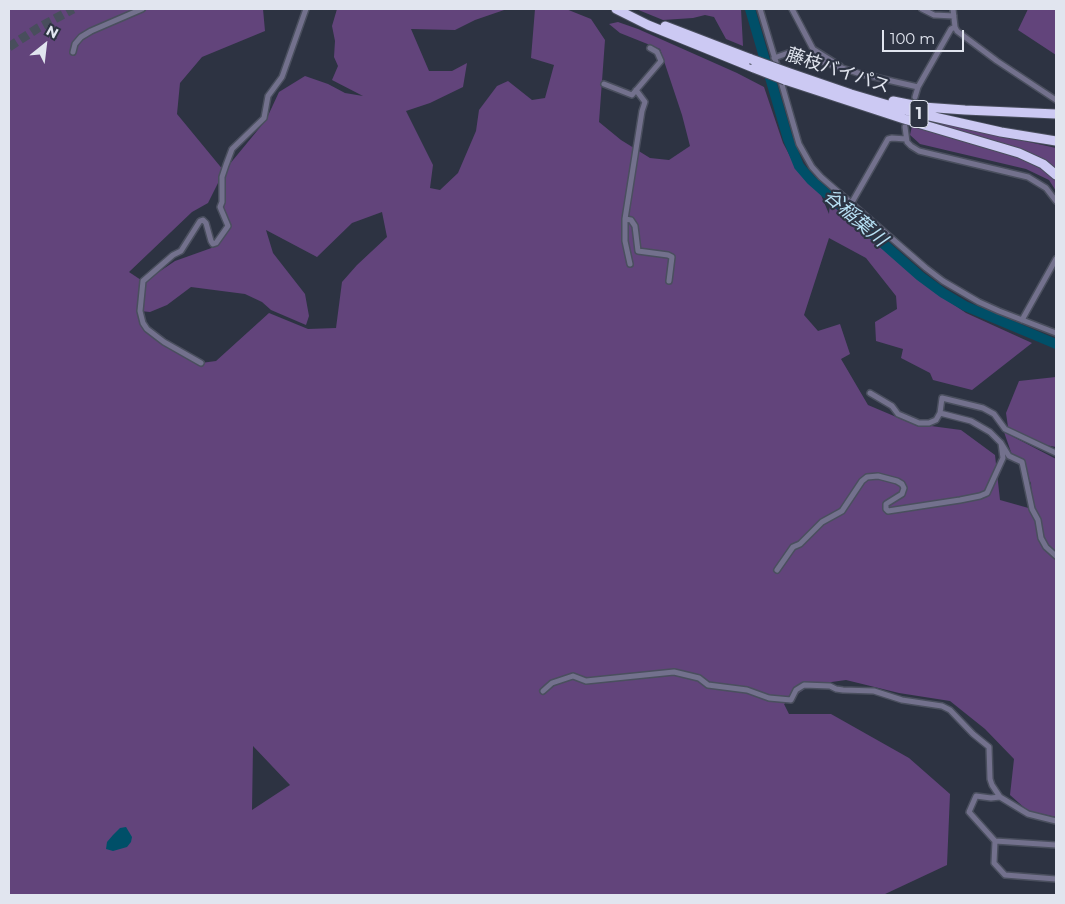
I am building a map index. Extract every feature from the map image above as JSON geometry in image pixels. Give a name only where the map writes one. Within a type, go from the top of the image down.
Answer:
[{"type":"highway","name":"藤枝バイパス","points":[[616,9],[688,34],[786,76],[912,112],[969,126],[1056,141]]},
{"type":"highway","name":"1","points":[[786,76],[904,119],[1019,153],[1043,164],[1056,175]]},
{"type":"highway","name":"1","points":[[851,94],[923,107],[1056,114]]},
{"type":"street","points":[[73,52],[75,44],[91,30],[142,9]]},
{"type":"street","points":[[201,363],[164,342],[147,329],[143,323],[140,311],[144,281],[180,251],[200,221],[203,220],[206,223],[213,244],[216,243],[228,226],[220,207],[222,202],[222,178],[226,165],[232,149],[264,118],[268,96],[282,77],[306,9]]},
{"type":"street","points":[[760,9],[799,144],[804,155],[821,177],[943,281],[979,302],[1056,333]]},
{"type":"street","points":[[792,9],[813,49],[845,69]]},
{"type":"street","points":[[922,9],[934,16],[954,16]]},
{"type":"street","points":[[953,9],[957,31],[997,61],[1056,100]]},
{"type":"street","points":[[915,97],[918,87],[951,30],[955,27]]},
{"type":"street","points":[[604,84],[632,95],[661,60],[657,52],[650,48]]},
{"type":"street","points":[[774,58],[791,52],[845,69],[918,87]]},
{"type":"street","points":[[630,264],[625,241],[625,219],[645,102],[636,90]]},
{"type":"street","points":[[905,127],[906,139],[911,146],[919,151],[1028,177],[1046,188],[1056,201]]},
{"type":"street","points":[[851,204],[888,139],[906,139]]},
{"type":"street","points":[[625,219],[631,220],[635,226],[638,251],[672,257],[669,281]]},
{"type":"street","points":[[1022,320],[1056,262]]},
{"type":"street","points":[[870,393],[892,406],[898,414],[919,423],[929,423],[936,420],[940,413],[942,398],[983,408],[994,414],[1005,429],[1056,453]]},
{"type":"street","points":[[940,413],[971,421],[990,432],[1001,443],[1009,456],[1022,462],[1032,510],[1038,520],[1041,538],[1046,547],[1056,556]]},
{"type":"street","points":[[777,570],[793,547],[800,544],[822,522],[842,511],[862,480],[867,477],[878,476],[902,484],[904,488],[902,494],[886,504],[888,511],[980,496],[987,493],[1000,466],[1002,458],[1001,443]]},
{"type":"street","points":[[543,691],[552,683],[573,676],[586,681],[674,672],[699,678],[708,685],[748,690],[769,698],[790,700],[796,690],[804,685],[830,686],[843,690],[874,691],[902,700],[942,706],[950,710],[989,747],[990,779],[1000,797],[1028,814],[1056,821]]},
{"type":"street","points":[[1000,797],[976,796],[969,812],[995,841],[1056,845]]},
{"type":"street","points":[[995,841],[994,863],[1005,875],[1056,878]]},
{"type":"shaded area","points":[[9,9],[263,9],[265,31],[202,57],[180,83],[177,114],[224,171],[266,120],[279,92],[305,76],[328,84],[345,93],[363,96],[332,80],[338,66],[334,57],[335,41],[332,26],[337,9],[507,9],[475,20],[455,30],[411,29],[429,71],[452,71],[467,63],[463,87],[430,103],[406,111],[433,165],[430,188],[440,190],[458,173],[476,131],[479,110],[497,86],[508,81],[532,100],[545,98],[554,65],[531,58],[535,9],[566,9],[591,19],[605,40],[599,122],[621,140],[650,158],[669,160],[690,146],[682,115],[660,49],[620,33],[609,24],[618,22],[737,73],[764,87],[783,143],[798,171],[821,195],[829,214],[830,203],[920,281],[966,313],[1032,343],[972,390],[933,380],[930,373],[901,358],[903,349],[876,341],[875,322],[897,309],[896,296],[866,258],[829,238],[804,315],[818,331],[840,324],[850,354],[841,359],[868,405],[920,427],[931,426],[961,430],[995,455],[1000,500],[1032,509],[1031,483],[1012,455],[1004,432],[1056,459],[1056,817],[1028,811],[1010,795],[1014,759],[985,729],[950,701],[899,693],[846,680],[810,685],[784,704],[789,714],[831,714],[909,758],[950,794],[947,865],[883,895],[9,895]],"holes":[[[223,173],[222,202],[219,211],[229,225],[217,246],[175,261],[144,282],[129,272],[192,212],[208,203]],[[382,212],[387,237],[342,282],[336,328],[308,329],[269,313],[216,361],[201,363],[147,329],[139,320],[137,311],[142,288],[140,311],[150,312],[167,305],[191,287],[245,294],[262,302],[271,310],[306,325],[309,316],[305,294],[273,253],[266,230],[317,257],[352,223]],[[253,746],[290,785],[252,810]]]},
{"type":"shaded area","points":[[636,9],[741,9],[743,46],[726,39],[714,17],[705,15],[693,18],[663,20]]},
{"type":"shaded area","points":[[1028,9],[1056,9],[1056,55],[1018,30]]},
{"type":"shaded area","points":[[925,119],[1056,148],[1056,171],[928,124]]},
{"type":"shaded area","points":[[912,126],[1034,162],[1056,179],[1056,191],[1049,180],[1026,169],[920,144],[910,135]]},
{"type":"shaded area","points":[[1056,377],[1056,447],[1045,445],[1008,427],[1006,413],[1019,381]]},
{"type":"water","points":[[126,827],[132,837],[127,847],[113,851],[106,849],[107,842],[113,835],[120,828]]},
{"type":"waterway","name":"谷稲葉川","points":[[750,9],[788,139],[799,166],[811,180],[920,276],[943,293],[965,306],[1056,344]]},
{"type":"tunnel","points":[[9,47],[38,28],[73,9]]}]
